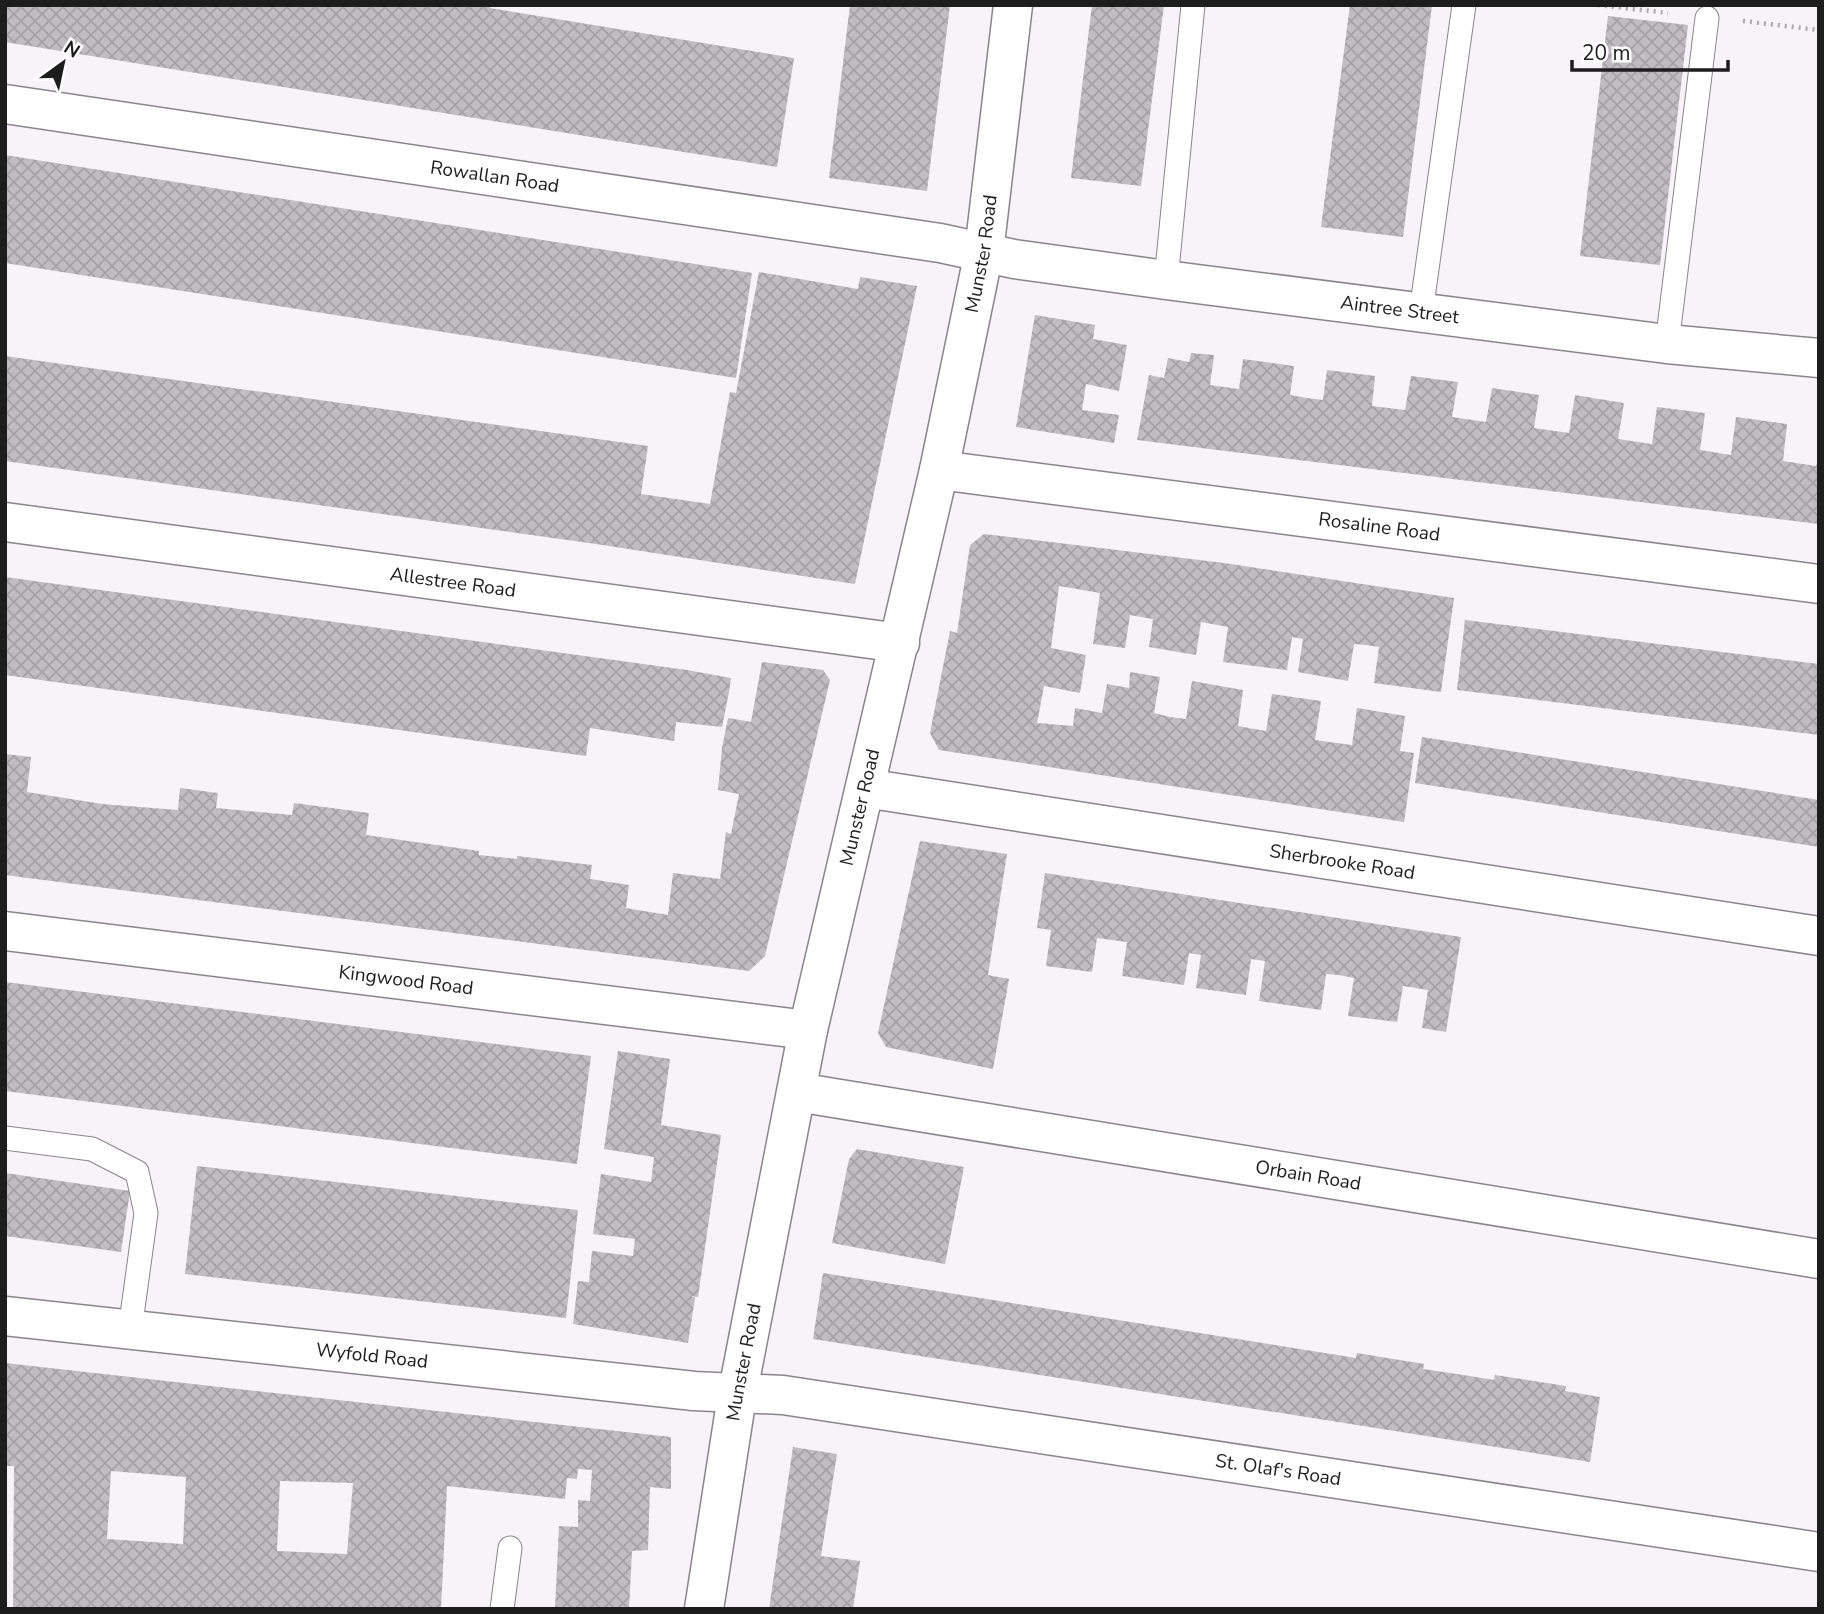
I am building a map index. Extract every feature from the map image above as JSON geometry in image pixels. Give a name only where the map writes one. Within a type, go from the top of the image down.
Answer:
[{"type":"street","name":"Munster Road","points":[[704,1609],[737,1395],[808,1030],[900,643],[984,252],[1013,5]]},
{"type":"street","name":"Rowallan Road","points":[[5,104],[984,252]]},
{"type":"street","name":"Aintree Street","points":[[984,252],[1166,281],[1667,344],[1819,358]]},
{"type":"street","name":"Rosaline Road","points":[[939,470],[1819,584]]},
{"type":"street","name":"Allestree Road","points":[[5,522],[900,643]]},
{"type":"street","name":"Sherbrooke Road","points":[[865,788],[1819,936]]},
{"type":"street","name":"Kingwood Road","points":[[5,931],[808,1030]]},
{"type":"street","name":"Orbain Road","points":[[797,1092],[1819,1259]]},
{"type":"street","name":"Wyfold Road","points":[[5,1316],[737,1395]]},
{"type":"street","name":"St. Olaf's Road","points":[[737,1395],[783,1395],[1819,1552]]},
{"type":"lane","points":[[1166,281],[1193,5]]},
{"type":"lane","points":[[1421,312],[1464,5]]},
{"type":"lane","points":[[1667,344],[1707,18]]},
{"type":"lane","points":[[5,1138],[92,1149],[137,1172],[146,1213],[130,1330]]},
{"type":"lane","points":[[502,1609],[510,1548]]},
{"type":"building","points":[[5,5],[490,5],[490,8],[794,58],[777,167],[5,42]]},
{"type":"building","points":[[850,5],[950,5],[927,191],[829,178]]},
{"type":"building","points":[[1092,5],[1164,5],[1141,186],[1071,178]]},
{"type":"building","points":[[1350,5],[1432,5],[1403,237],[1321,227]]},
{"type":"building","points":[[1608,16],[1688,25],[1660,265],[1580,256]]},
{"type":"building","points":[[5,155],[752,273],[736,378],[5,263]]},
{"type":"building","points":[[759,272],[858,289],[860,277],[917,286],[855,584],[596,544],[5,461],[5,356],[648,446],[641,494],[710,504],[730,392],[736,393]]},
{"type":"building","points":[[1035,315],[1095,325],[1093,339],[1127,345],[1119,391],[1086,384],[1082,410],[1119,415],[1114,443],[1016,427]]},
{"type":"building","points":[[1191,353],[1214,355],[1210,385],[1239,389],[1243,359],[1294,366],[1290,395],[1307,398],[1323,400],[1327,370],[1375,376],[1372,406],[1405,410],[1411,376],[1458,382],[1452,417],[1486,422],[1492,388],[1539,395],[1534,428],[1569,433],[1575,395],[1624,403],[1618,439],[1652,444],[1657,407],[1705,413],[1700,450],[1731,455],[1736,417],[1787,424],[1783,461],[1816,466],[1819,460],[1819,524],[1137,440],[1149,375],[1164,378],[1168,358],[1189,362]]},
{"type":"building","points":[[984,534],[1224,563],[1454,598],[1441,692],[1374,683],[1379,647],[1366,645],[1354,644],[1348,681],[1298,672],[1303,639],[1292,637],[1287,670],[1223,662],[1228,627],[1201,622],[1196,655],[1149,647],[1153,619],[1130,615],[1125,648],[1093,644],[1100,593],[1059,586],[1051,648],[1086,655],[1080,693],[1044,686],[1037,723],[1073,726],[1075,708],[1102,713],[1107,684],[1129,688],[1130,672],[1160,677],[1154,713],[1170,717],[1186,719],[1192,681],[1243,690],[1238,726],[1266,731],[1272,694],[1321,701],[1315,740],[1352,745],[1357,708],[1405,716],[1400,751],[1414,753],[1404,822],[939,750],[930,733],[950,631],[957,633],[970,545]]},
{"type":"building","points":[[5,577],[687,670],[731,678],[729,692],[722,727],[676,722],[674,741],[590,728],[586,756],[5,675]]},
{"type":"building","points":[[1465,620],[1819,664],[1819,735],[1457,690]]},
{"type":"building","points":[[762,662],[823,670],[830,680],[765,956],[749,971],[5,875],[5,754],[31,757],[27,792],[102,804],[178,810],[180,788],[218,793],[216,808],[292,815],[294,803],[369,813],[366,835],[479,851],[479,855],[517,859],[517,856],[592,865],[590,879],[629,885],[626,908],[668,915],[673,873],[720,879],[726,832],[731,834],[739,794],[718,790],[722,748],[728,718],[751,722]]},
{"type":"building","points":[[1422,737],[1819,800],[1819,847],[1415,783]]},
{"type":"building","points":[[920,841],[1007,854],[988,975],[1009,979],[993,1069],[886,1047],[878,1033]]},
{"type":"building","points":[[1045,873],[1461,937],[1446,1032],[1422,1028],[1428,990],[1403,986],[1397,1022],[1348,1016],[1354,978],[1339,975],[1326,974],[1321,1010],[1259,1001],[1265,961],[1251,959],[1246,995],[1196,988],[1201,955],[1189,953],[1184,985],[1122,976],[1127,942],[1097,938],[1092,972],[1046,966],[1051,930],[1037,928]]},
{"type":"building","points":[[5,982],[591,1056],[577,1164],[5,1091]]},
{"type":"building","points":[[618,1051],[670,1059],[661,1125],[721,1135],[698,1297],[691,1296],[695,1298],[688,1343],[573,1324],[578,1281],[589,1282],[592,1251],[633,1256],[635,1239],[593,1234],[601,1174],[651,1182],[654,1157],[604,1149]]},
{"type":"building","points":[[857,1149],[964,1167],[945,1264],[832,1243],[849,1159]]},
{"type":"building","points":[[197,1166],[578,1210],[566,1318],[185,1274]]},
{"type":"building","points":[[5,1173],[130,1191],[121,1252],[5,1236]]},
{"type":"building","points":[[823,1273],[1356,1358],[1357,1353],[1424,1364],[1423,1369],[1494,1380],[1495,1375],[1566,1386],[1565,1391],[1600,1397],[1590,1462],[813,1339]]},
{"type":"building","points":[[5,1363],[671,1437],[671,1489],[650,1487],[648,1550],[632,1551],[629,1609],[555,1609],[559,1526],[578,1527],[578,1500],[590,1501],[592,1470],[578,1469],[577,1479],[567,1478],[565,1499],[447,1486],[441,1609],[13,1609],[14,1466],[5,1466]],"holes":[[[111,1471],[186,1477],[183,1544],[107,1539]],[[280,1481],[353,1483],[347,1554],[277,1551]]]},
{"type":"building","points":[[793,1447],[837,1454],[821,1556],[860,1561],[853,1609],[769,1609]]}]
